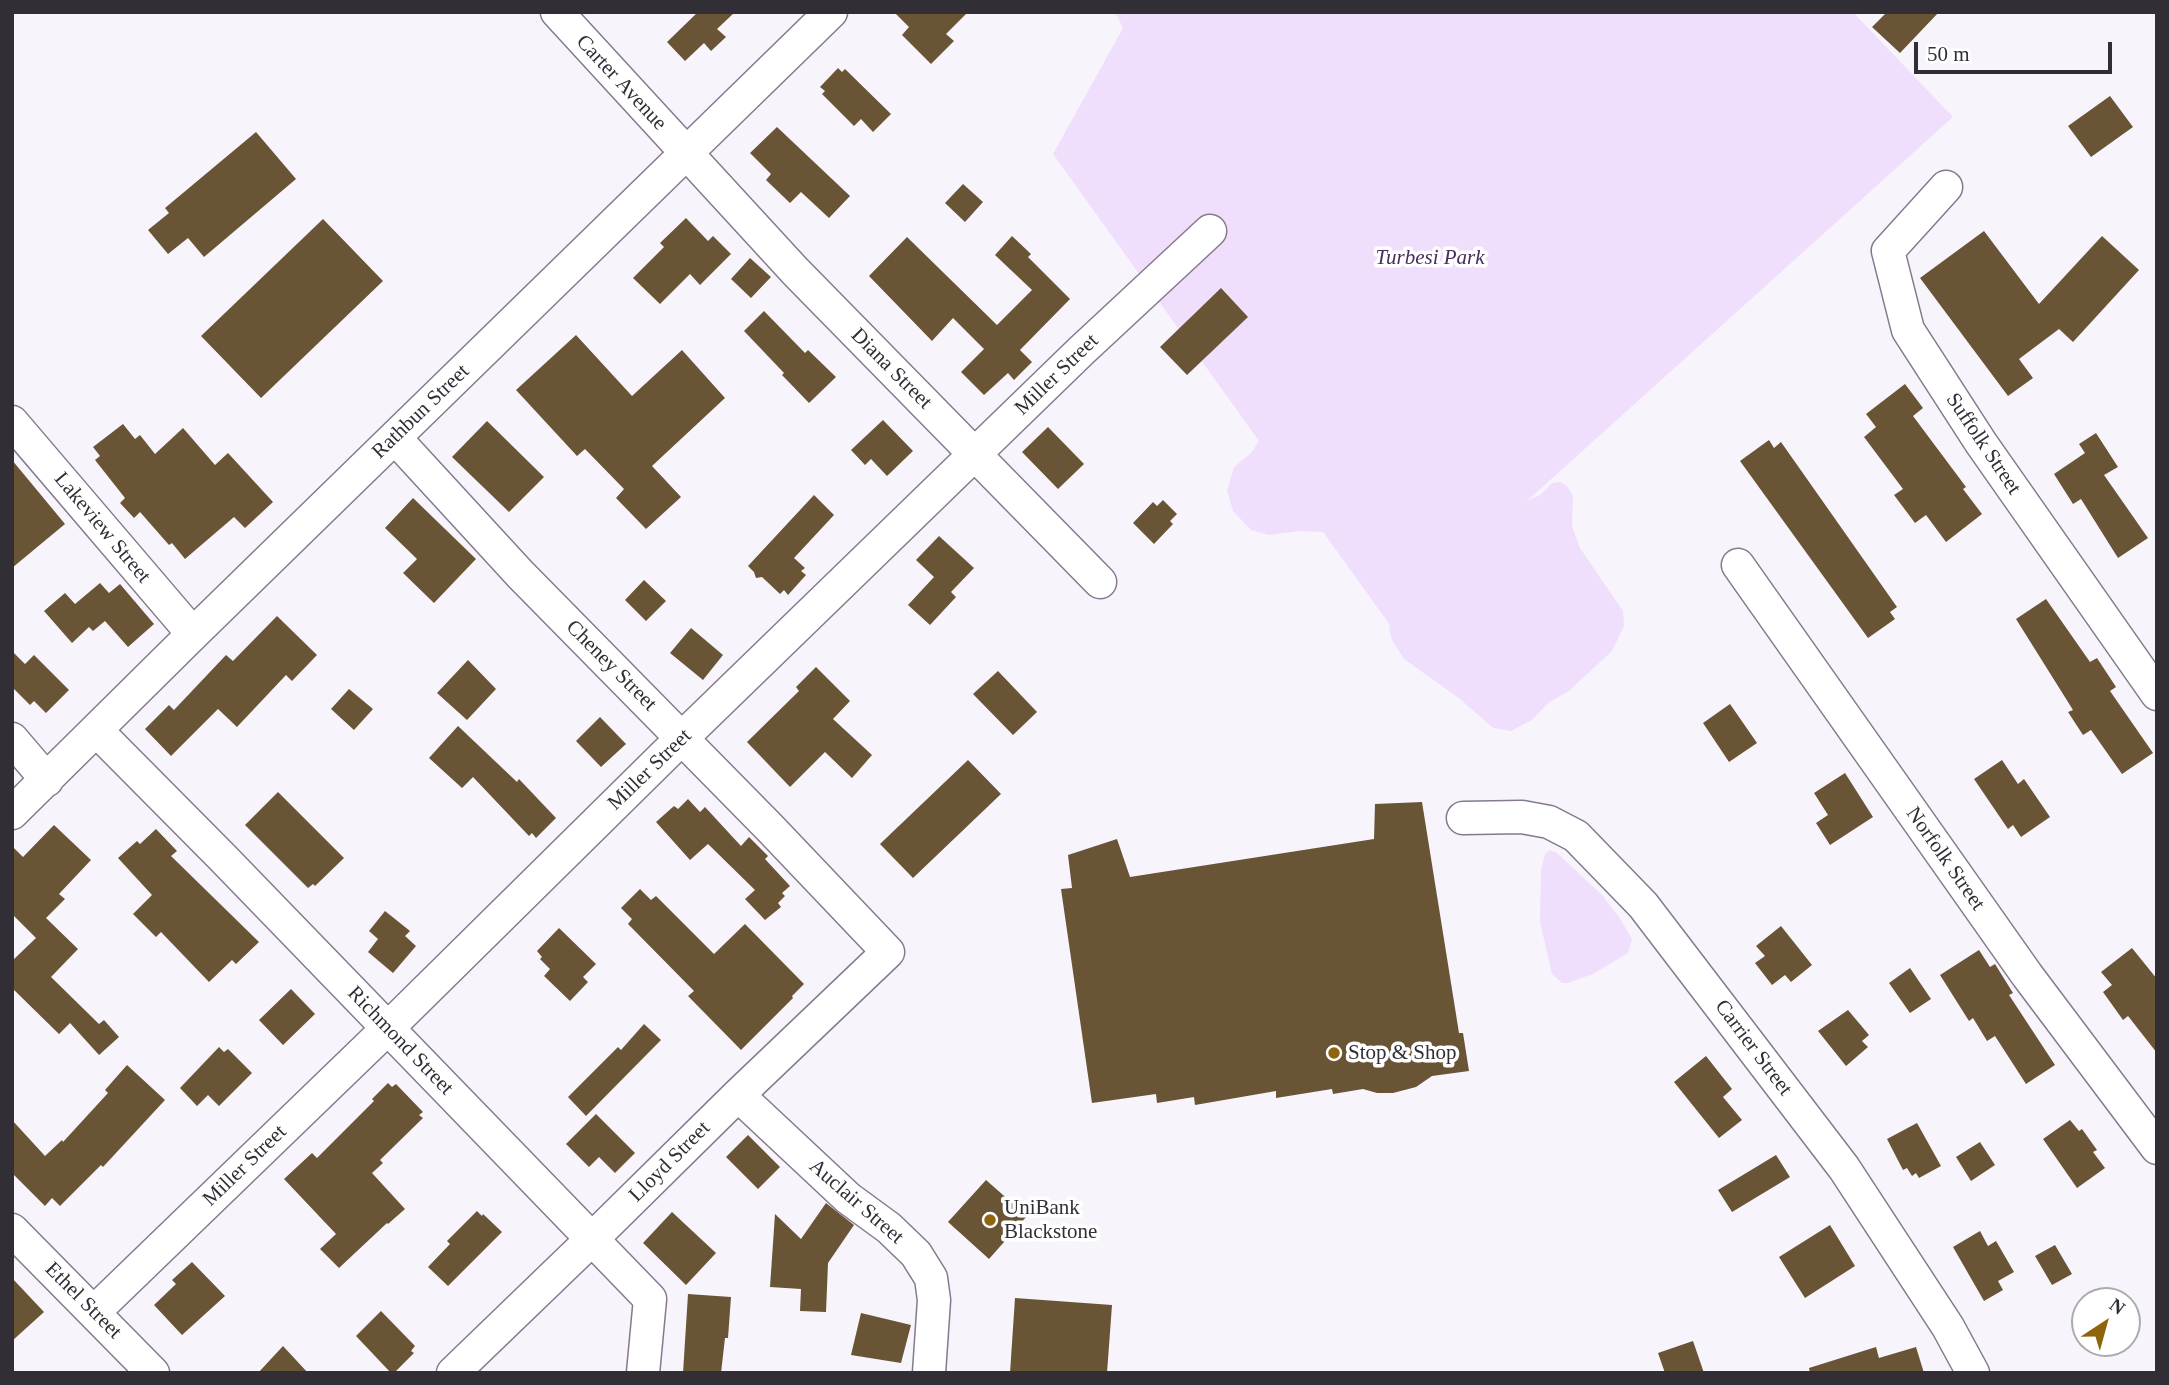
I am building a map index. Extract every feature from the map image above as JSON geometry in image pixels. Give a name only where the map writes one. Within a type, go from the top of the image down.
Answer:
[{"type":"street","name":"Carter Avenue","points":[[557,12],[686,153]]},
{"type":"street","name":"Rathbun Street","points":[[12,813],[831,12]]},
{"type":"street","name":"Diana Street","points":[[686,153],[795,271],[1100,582]]},
{"type":"street","name":"Suffolk Street","points":[[1946,187],[1888,251],[1908,330],[1981,443],[2157,694]]},
{"type":"street","name":"Miller Street","points":[[94,1312],[1081,351],[1210,230]]},
{"type":"street","name":"Lakeview Street","points":[[12,422],[193,634]]},
{"type":"street","name":"Cheney Street","points":[[395,438],[520,574],[888,952]]},
{"type":"street","name":"Norfolk Street","points":[[1738,565],[2027,975],[2157,1148]]},
{"type":"street","name":"Richmond Street","points":[[97,731],[650,1299],[643,1373]]},
{"type":"street","points":[[12,738],[47,780]]},
{"type":"street","name":"Carrier Street","points":[[1463,818],[1522,817],[1549,822],[1576,836],[1643,905],[1844,1168],[1948,1327],[1973,1373]]},
{"type":"street","name":"Lloyd Street","points":[[453,1373],[738,1094],[888,952]]},
{"type":"street","name":"Auclair Street","points":[[738,1094],[848,1198],[889,1228],[916,1254],[931,1278],[934,1300],[929,1373]]},
{"type":"street","name":"Ethel Street","points":[[12,1230],[153,1373]]},
{"type":"green space","name":"Turbesi Park","points":[[1115,12],[1853,12],[1953,117],[1527,501],[1540,495],[1552,483],[1560,482],[1567,486],[1573,496],[1572,526],[1580,548],[1623,611],[1624,626],[1612,651],[1569,691],[1548,703],[1532,720],[1511,731],[1493,728],[1460,699],[1404,659],[1392,640],[1390,625],[1323,532],[1300,531],[1269,535],[1251,530],[1233,511],[1227,491],[1234,467],[1252,452],[1259,441],[1053,154],[1123,28]]},
{"type":"green space","points":[[1550,850],[1557,853],[1603,896],[1632,939],[1628,953],[1593,974],[1568,983],[1562,983],[1552,974],[1540,922],[1541,870],[1545,854]]},
{"type":"building","points":[[698,12],[735,12],[717,29],[726,37],[711,51],[704,43],[685,61],[667,42]]},
{"type":"building","points":[[894,12],[968,12],[946,34],[954,41],[931,64],[902,35],[909,27]]},
{"type":"building","points":[[1887,12],[1939,12],[1900,53],[1872,27]]},
{"type":"building","points":[[838,68],[842,72],[845,69],[891,114],[873,132],[861,119],[854,126],[822,94],[825,91],[820,87]]},
{"type":"building","points":[[2110,96],[2133,127],[2091,157],[2068,126]]},
{"type":"building","points":[[777,127],[850,196],[829,218],[801,192],[790,203],[766,180],[771,174],[750,153]]},
{"type":"building","points":[[256,132],[296,179],[204,257],[188,238],[168,254],[148,230],[169,213],[165,208]]},
{"type":"building","points":[[963,184],[983,202],[965,222],[945,203]]},
{"type":"building","points":[[686,218],[708,241],[713,236],[731,254],[700,285],[690,274],[660,304],[633,278],[664,247],[660,243]]},
{"type":"building","points":[[323,219],[383,281],[261,398],[201,336]]},
{"type":"building","points":[[1984,231],[2039,304],[2102,236],[2139,270],[2073,342],[2059,329],[2019,359],[2033,378],[2008,396],[1920,278]]},
{"type":"building","points":[[1012,236],[1031,254],[1028,257],[1070,299],[1020,350],[1032,362],[1014,380],[1008,373],[984,395],[961,372],[984,349],[953,318],[932,341],[869,276],[907,237],[997,325],[1032,290],[995,255]]},
{"type":"building","points":[[750,258],[771,277],[751,298],[731,279]]},
{"type":"building","points":[[1221,288],[1248,317],[1187,375],[1160,347]]},
{"type":"building","points":[[764,311],[805,353],[808,350],[836,377],[809,403],[744,331]]},
{"type":"building","points":[[576,335],[632,396],[682,350],[725,398],[652,466],[681,497],[646,529],[616,498],[624,489],[585,449],[577,456],[516,390]]},
{"type":"building","points":[[1905,384],[1923,408],[1913,416],[1966,487],[1963,489],[1982,514],[1946,542],[1926,515],[1915,523],[1894,495],[1903,489],[1864,437],[1876,427],[1866,414]]},
{"type":"building","points":[[883,420],[913,451],[887,476],[871,459],[865,465],[851,450]]},
{"type":"building","points":[[487,421],[544,477],[509,512],[452,457]]},
{"type":"building","points":[[123,424],[135,439],[140,435],[155,454],[183,428],[215,465],[228,453],[273,502],[245,528],[234,517],[185,559],[140,512],[134,518],[120,503],[125,498],[95,460],[100,456],[93,447]]},
{"type":"building","points":[[1048,427],[1084,464],[1058,489],[1022,452]]},
{"type":"building","points":[[2096,433],[2118,467],[2104,475],[2148,538],[2118,558],[2081,499],[2073,504],[2054,474],[2085,453],[2079,444]]},
{"type":"building","points":[[1769,440],[1774,448],[1781,442],[1897,607],[1890,612],[1895,619],[1868,638],[1740,461]]},
{"type":"building","points":[[12,460],[65,524],[12,568]]},
{"type":"building","points":[[814,495],[834,515],[794,558],[805,568],[801,571],[806,575],[788,595],[784,590],[780,594],[762,577],[756,578],[748,566]]},
{"type":"building","points":[[413,498],[476,559],[434,603],[403,573],[417,559],[385,528]]},
{"type":"building","points":[[1163,500],[1177,514],[1170,521],[1173,524],[1154,544],[1133,523],[1153,502],[1157,506]]},
{"type":"building","points":[[939,536],[974,568],[951,592],[956,597],[930,625],[908,605],[934,577],[916,560]]},
{"type":"building","points":[[644,580],[666,601],[646,621],[625,600]]},
{"type":"building","points":[[100,583],[109,593],[120,584],[154,624],[128,647],[105,621],[93,631],[89,627],[72,643],[44,611],[65,593],[75,604]]},
{"type":"building","points":[[2046,599],[2090,662],[2097,658],[2116,687],[2110,691],[2153,753],[2122,774],[2091,730],[2083,735],[2068,712],[2073,710],[2016,619]]},
{"type":"building","points":[[277,616],[317,655],[292,681],[286,675],[237,727],[218,709],[171,756],[145,729],[169,705],[174,710],[226,655],[233,661]]},
{"type":"building","points":[[691,628],[723,655],[703,680],[670,653]]},
{"type":"building","points":[[12,651],[25,664],[34,655],[69,690],[46,713],[34,701],[30,705],[12,687]]},
{"type":"building","points":[[468,660],[496,689],[467,720],[437,693]]},
{"type":"building","points":[[816,667],[850,701],[833,719],[872,755],[852,778],[825,752],[790,787],[747,742],[799,691],[796,687]]},
{"type":"building","points":[[998,671],[1037,712],[1013,735],[973,694]]},
{"type":"building","points":[[349,689],[373,709],[354,730],[331,709]]},
{"type":"building","points":[[1730,704],[1757,743],[1729,762],[1703,723]]},
{"type":"building","points":[[600,717],[626,744],[601,767],[576,741]]},
{"type":"building","points":[[458,726],[517,782],[519,779],[556,818],[536,838],[532,833],[529,836],[473,777],[462,788],[429,758]]},
{"type":"building","points":[[968,760],[1001,794],[913,878],[880,844]]},
{"type":"building","points":[[2002,760],[2018,784],[2024,779],[2050,817],[2021,837],[2013,825],[2008,829],[1974,779]]},
{"type":"building","points":[[1845,773],[1873,817],[1830,845],[1816,823],[1828,815],[1814,793]]},
{"type":"building","points":[[278,792],[344,858],[315,886],[313,884],[308,888],[245,825]]},
{"type":"building","points":[[688,799],[700,812],[705,807],[741,846],[749,837],[768,856],[765,859],[790,886],[782,893],[785,896],[778,903],[781,907],[765,920],[745,899],[755,890],[708,844],[690,860],[656,822],[674,806],[678,809]]},
{"type":"building","points":[[1422,802],[1459,1033],[1463,1033],[1469,1071],[1432,1076],[1416,1087],[1393,1093],[1377,1093],[1363,1089],[1333,1094],[1332,1089],[1276,1098],[1276,1091],[1195,1105],[1194,1097],[1157,1103],[1156,1094],[1092,1103],[1061,889],[1072,888],[1068,855],[1117,839],[1130,877],[1374,839],[1375,804]]},
{"type":"building","points":[[54,825],[91,860],[59,894],[65,899],[46,918],[78,949],[51,977],[99,1024],[104,1020],[119,1037],[99,1055],[70,1023],[59,1034],[12,988],[12,961],[36,938],[12,914],[12,846],[23,857]]},
{"type":"building","points":[[156,829],[177,851],[171,856],[259,942],[236,964],[232,960],[209,982],[161,932],[156,937],[133,914],[152,895],[118,858],[137,841],[140,844]]},
{"type":"building","points":[[640,889],[651,900],[656,896],[714,954],[745,924],[804,984],[741,1050],[688,996],[694,991],[628,924],[632,919],[621,908]]},
{"type":"building","points":[[385,911],[410,931],[405,936],[416,946],[393,973],[368,952],[378,939],[369,931]]},
{"type":"building","points":[[1781,926],[1812,965],[1791,982],[1785,975],[1772,985],[1755,963],[1765,956],[1756,946]]},
{"type":"building","points":[[559,928],[596,964],[583,977],[588,982],[570,1001],[544,976],[550,969],[540,959],[542,957],[537,951]]},
{"type":"building","points":[[2132,948],[2157,979],[2157,1053],[2128,1016],[2123,1020],[2103,992],[2112,985],[2101,972]]},
{"type":"building","points":[[1979,950],[1990,967],[1995,964],[2013,993],[2009,995],[2055,1065],[2026,1084],[1995,1036],[1987,1041],[1973,1018],[1969,1021],[1940,975]]},
{"type":"building","points":[[1910,968],[1931,999],[1910,1013],[1889,983]]},
{"type":"building","points":[[291,989],[315,1014],[283,1045],[259,1020]]},
{"type":"building","points":[[1848,1010],[1869,1035],[1862,1041],[1868,1047],[1846,1066],[1818,1031]]},
{"type":"building","points":[[644,1024],[661,1040],[586,1116],[568,1097],[618,1047],[621,1050]]},
{"type":"building","points":[[219,1047],[224,1052],[228,1049],[252,1073],[219,1106],[208,1095],[197,1106],[180,1088]]},
{"type":"building","points":[[1706,1056],[1732,1089],[1723,1097],[1742,1120],[1719,1138],[1674,1082]]},
{"type":"building","points":[[127,1065],[165,1100],[103,1167],[101,1165],[60,1206],[52,1198],[45,1206],[12,1173],[12,1120],[45,1156],[62,1140],[63,1142],[108,1093],[105,1090]]},
{"type":"building","points":[[388,1083],[392,1087],[396,1084],[423,1112],[419,1115],[423,1118],[380,1160],[383,1163],[372,1173],[405,1209],[339,1268],[320,1249],[336,1234],[284,1179],[312,1153],[317,1158],[374,1101],[372,1099]]},
{"type":"building","points":[[596,1114],[635,1153],[615,1173],[599,1157],[589,1167],[566,1144]]},
{"type":"building","points":[[2070,1120],[2079,1131],[2082,1129],[2097,1150],[2093,1152],[2105,1168],[2077,1188],[2043,1139]]},
{"type":"building","points":[[1917,1123],[1941,1166],[1919,1178],[1916,1173],[1912,1176],[1907,1168],[1903,1170],[1887,1139]]},
{"type":"building","points":[[748,1135],[780,1167],[758,1189],[726,1157]]},
{"type":"building","points":[[1980,1142],[1995,1165],[1971,1181],[1956,1157]]},
{"type":"building","points":[[1776,1155],[1790,1177],[1732,1212],[1718,1190]]},
{"type":"building","points":[[986,1180],[1027,1216],[989,1259],[948,1222]]},
{"type":"building","points":[[826,1203],[854,1225],[828,1263],[826,1312],[800,1311],[801,1289],[770,1287],[775,1214],[801,1239]]},
{"type":"building","points":[[477,1211],[502,1232],[448,1286],[428,1267],[450,1244],[447,1241]]},
{"type":"building","points":[[672,1212],[716,1253],[686,1285],[643,1243]]},
{"type":"building","points":[[1830,1225],[1855,1266],[1805,1298],[1779,1257]]},
{"type":"building","points":[[1980,1231],[1988,1246],[1996,1241],[2014,1272],[1998,1281],[2003,1290],[1984,1301],[1953,1247]]},
{"type":"building","points":[[2055,1245],[2072,1274],[2052,1285],[2035,1256]]},
{"type":"building","points":[[192,1262],[225,1296],[182,1335],[154,1305],[176,1284],[172,1280]]},
{"type":"building","points":[[12,1278],[44,1312],[12,1341]]},
{"type":"building","points":[[688,1294],[731,1297],[728,1338],[725,1338],[721,1373],[683,1373]]},
{"type":"building","points":[[1015,1298],[1112,1305],[1107,1373],[1010,1373]]},
{"type":"building","points":[[381,1311],[415,1346],[411,1351],[414,1353],[394,1373],[356,1336]]},
{"type":"building","points":[[861,1313],[911,1325],[901,1363],[851,1355]]},
{"type":"building","points":[[1693,1341],[1704,1373],[1665,1373],[1658,1353]]},
{"type":"building","points":[[283,1346],[308,1373],[258,1373]]},
{"type":"building","points":[[1876,1347],[1879,1358],[1916,1347],[1924,1373],[1810,1373],[1809,1368]]},
{"type":"place","name":"Stop & Shop","points":[[1334,1053]]},
{"type":"place","name":"UniBank Blackstone","points":[[990,1220]]}]
